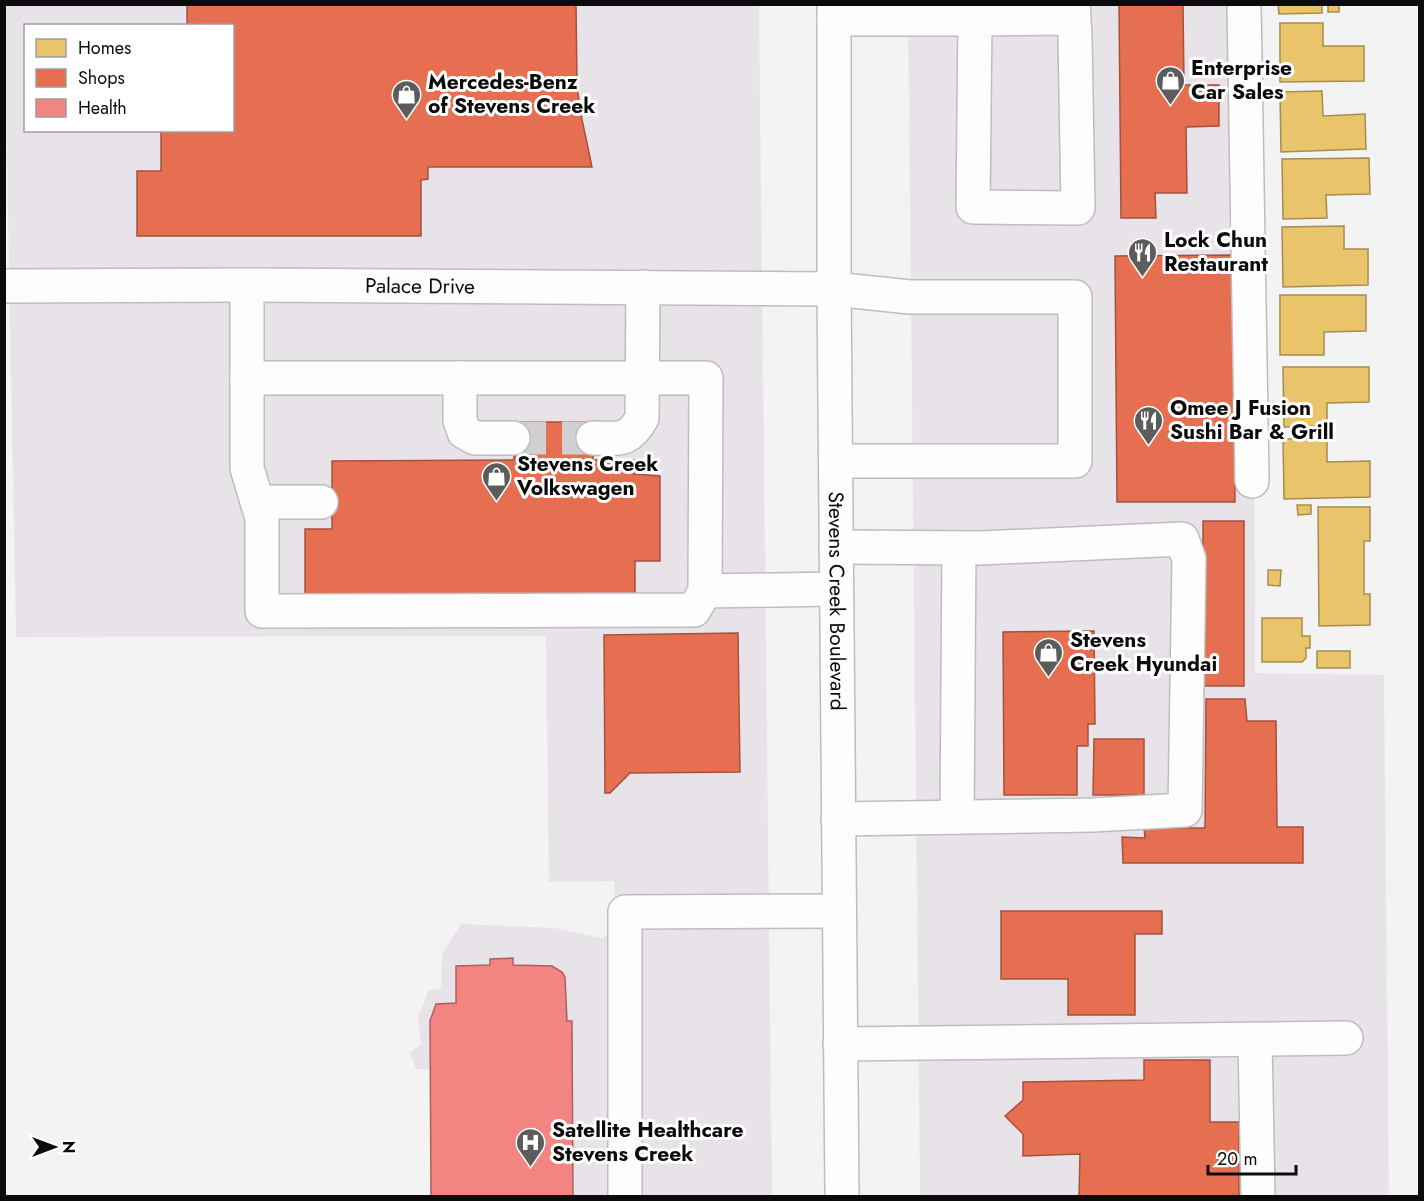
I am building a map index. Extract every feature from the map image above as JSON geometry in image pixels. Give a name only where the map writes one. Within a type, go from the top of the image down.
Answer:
[{"type":"main road","points":[[1244,4],[1252,481]]},
{"type":"main road","points":[[834,12],[975,19],[1073,11],[1078,208],[973,207],[975,19]]},
{"type":"main road","name":"Stevens Creek Boulevard","points":[[834,12],[836,589],[842,1197]]},
{"type":"main road","points":[[247,285],[247,378],[247,468],[262,518],[262,610],[694,610],[705,591],[706,378],[247,378]]},
{"type":"main road","name":"Palace Drive","points":[[4,286],[643,287],[834,289],[910,297],[1075,297],[1075,461],[836,461]]},
{"type":"main road","points":[[593,438],[622,438],[635,431],[642,418],[643,287]]},
{"type":"main road","points":[[460,378],[460,420],[464,432],[475,438],[513,438]]},
{"type":"main road","points":[[257,502],[321,502]]},
{"type":"main road","points":[[836,547],[958,548],[1182,539],[1189,559],[1185,810],[1092,815],[838,819]]},
{"type":"main road","points":[[957,817],[958,548]]},
{"type":"main road","points":[[705,591],[836,589]]},
{"type":"main road","points":[[625,1197],[625,912],[839,911]]},
{"type":"main road","points":[[840,1044],[1346,1038]]},
{"type":"main road","points":[[1255,1039],[1258,1197]]},
{"type":"shaded area","points":[[4,5],[759,5],[772,1196],[431,1196],[430,1069],[416,1069],[410,1053],[421,1044],[418,1018],[428,991],[441,988],[442,954],[461,924],[554,928],[602,938],[617,930],[614,881],[549,882],[546,636],[16,637]]},
{"type":"shaded area","points":[[908,5],[1254,5],[1255,673],[1384,675],[1389,1196],[920,1196]]},
{"type":"building: Homes","points":[[1278,4],[1322,4],[1322,13],[1279,14]]},
{"type":"building: Homes","points":[[1328,4],[1339,4],[1339,12],[1328,12]]},
{"type":"building: Homes","points":[[1280,23],[1323,23],[1323,46],[1364,46],[1364,81],[1280,82]]},
{"type":"building: Homes","points":[[1322,91],[1323,116],[1365,114],[1366,149],[1281,152],[1280,92]]},
{"type":"building: Homes","points":[[1369,158],[1370,194],[1326,195],[1327,218],[1283,219],[1282,159]]},
{"type":"building: Homes","points":[[1344,226],[1344,249],[1368,249],[1368,285],[1283,287],[1282,227]]},
{"type":"building: Homes","points":[[1280,295],[1366,295],[1366,331],[1324,332],[1324,355],[1280,355]]},
{"type":"building: Homes","points":[[1283,367],[1369,367],[1369,402],[1327,403],[1327,426],[1284,427]]},
{"type":"building: Homes","points":[[1327,438],[1327,462],[1370,461],[1370,497],[1284,499],[1283,439]]},
{"type":"building: Homes","points":[[1297,505],[1311,505],[1311,514],[1298,515]]},
{"type":"building: Homes","points":[[1318,507],[1370,507],[1370,541],[1364,541],[1364,594],[1370,594],[1370,625],[1319,626]]},
{"type":"building: Homes","points":[[1268,570],[1281,570],[1280,586],[1268,585]]},
{"type":"building: Homes","points":[[1262,618],[1302,618],[1302,636],[1310,636],[1310,648],[1306,648],[1306,658],[1302,662],[1262,662]]},
{"type":"building: Homes","points":[[1317,651],[1350,651],[1350,668],[1317,668]]},
{"type":"building: Shops","name":"Mercedes-Benz of Stevens Creek","points":[[187,4],[576,4],[577,85],[592,167],[428,167],[428,179],[421,180],[421,236],[137,236],[137,171],[161,171],[161,132],[234,132],[234,24],[187,24]]},
{"type":"building: Shops","name":"Enterprise Car Sales","points":[[1119,4],[1183,4],[1184,85],[1219,85],[1219,126],[1186,127],[1187,193],[1155,193],[1156,218],[1121,218]]},
{"type":"building: Shops","points":[[1233,255],[1235,502],[1117,502],[1115,256]]},
{"type":"building: Shops","name":"Stevens Creek Volkswagen","points":[[513,422],[593,422],[593,460],[634,460],[634,474],[660,476],[660,561],[635,561],[635,599],[305,599],[305,529],[332,529],[332,461],[514,460]]},
{"type":"building: Shops","points":[[1203,521],[1244,521],[1244,686],[1203,686]]},
{"type":"building: Shops","name":"Stevens Creek Hyundai","points":[[1094,631],[1095,724],[1088,724],[1088,746],[1077,746],[1077,795],[1004,795],[1003,632]]},
{"type":"building: Shops","points":[[738,633],[740,772],[630,773],[610,793],[605,793],[604,635]]},
{"type":"building: Shops","points":[[1206,699],[1245,699],[1247,721],[1276,721],[1277,827],[1303,827],[1303,863],[1123,863],[1122,837],[1145,838],[1144,828],[1205,828]]},
{"type":"building: Shops","points":[[1094,739],[1144,739],[1144,795],[1093,795]]},
{"type":"building: Shops","points":[[1001,911],[1162,911],[1162,934],[1135,934],[1135,1015],[1068,1015],[1068,979],[1001,979]]},
{"type":"building: Shops","points":[[1144,1060],[1210,1060],[1210,1122],[1239,1122],[1239,1196],[1079,1196],[1080,1154],[1023,1156],[1023,1134],[1005,1116],[1023,1100],[1023,1082],[1144,1080]]},
{"type":"building: Health","points":[[513,958],[513,965],[552,966],[562,972],[565,977],[567,1021],[572,1021],[573,1196],[431,1196],[430,1021],[436,1004],[456,1003],[456,966],[490,965],[490,959]]},
{"type":"tunnel","points":[[513,438],[593,438]]},
{"type":"place","name":"Enterprise Car Sales","points":[[1170,106]]},
{"type":"place","name":"Mercedes-Benz of Stevens Creek","points":[[407,120]]},
{"type":"place","name":"Lock Chun Restaurant","points":[[1143,278]]},
{"type":"place","name":"Omee J Fusion Sushi Bar & Grill","points":[[1149,446]]},
{"type":"place","name":"Stevens Creek Volkswagen","points":[[496,502]]},
{"type":"place","name":"Stevens Creek Hyundai","points":[[1049,678]]},
{"type":"place","name":"Satellite Healthcare Stevens Creek","points":[[531,1168]]}]
